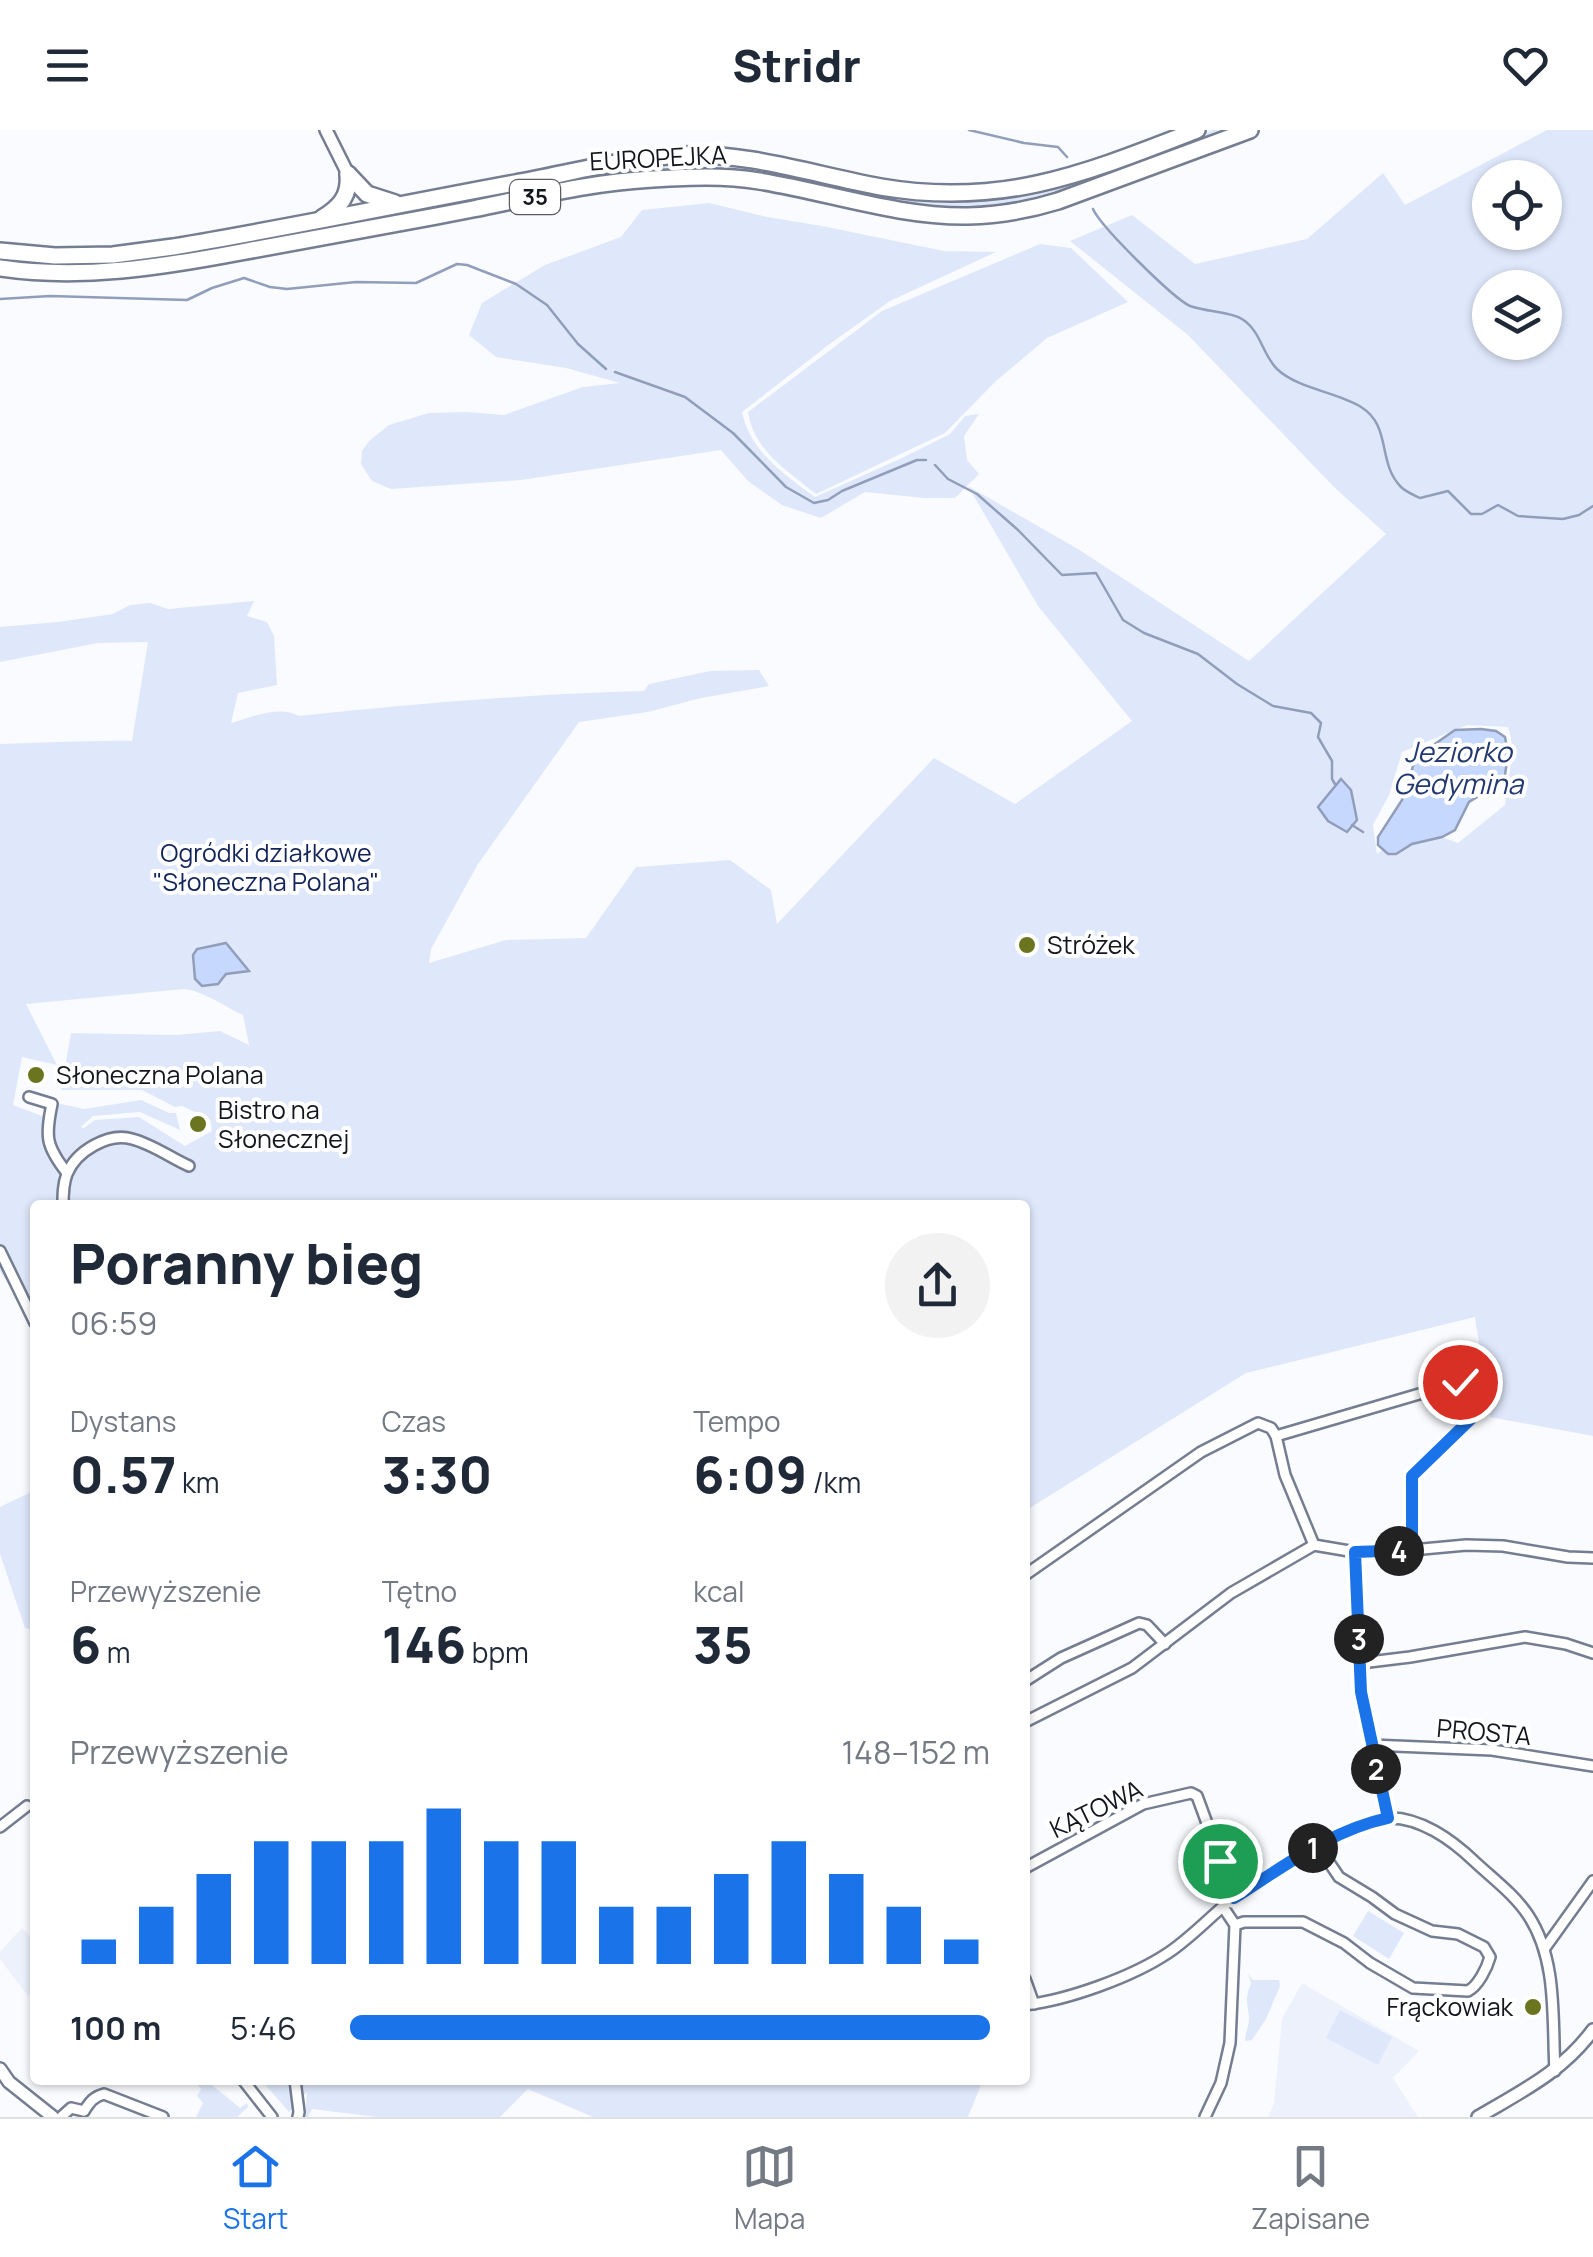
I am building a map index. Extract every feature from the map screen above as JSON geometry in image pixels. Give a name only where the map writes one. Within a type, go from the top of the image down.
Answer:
[{"type":"main road","name":"EUROPEJKA","points":[[0,251],[55,256],[113,255],[173,247],[678,155],[740,158],[902,190],[974,194],[1012,190],[1070,176],[1197,130]]},
{"type":"main road","name":"EUROPEJKA","points":[[0,268],[52,272],[129,270],[582,187],[648,179],[742,179],[915,212],[992,215],[1058,202],[1250,130]]},
{"type":"main road","points":[[348,174],[367,194],[404,205]]},
{"type":"main road","points":[[317,221],[345,198],[348,174]]},
{"type":"street","points":[[326,130],[348,174]]},
{"type":"street","points":[[29,1097],[52,1104],[46,1132],[50,1151],[67,1172]]},
{"type":"street","points":[[63,1200],[67,1172],[75,1160],[110,1138],[127,1137],[190,1166]]},
{"type":"street","points":[[0,1252],[30,1311]]},
{"type":"street","points":[[1276,1436],[1477,1380],[1479,1411],[1412,1476],[1412,1550]]},
{"type":"street","points":[[1030,1571],[1200,1452],[1258,1423],[1271,1428],[1276,1436],[1285,1475],[1314,1545]]},
{"type":"street","points":[[1030,1719],[1132,1668],[1231,1593],[1314,1545],[1355,1552],[1503,1546],[1593,1558]]},
{"type":"street","points":[[1355,1552],[1361,1692],[1388,1818]]},
{"type":"street","points":[[1030,1677],[1061,1658],[1139,1624],[1147,1625],[1165,1644]]},
{"type":"street","points":[[1361,1663],[1410,1658],[1525,1636],[1593,1652]]},
{"type":"street","name":"PROSTA","points":[[1371,1745],[1492,1750],[1593,1766]]},
{"type":"street","name":"KĄTOWA","points":[[1030,1865],[1143,1804],[1191,1793],[1198,1796],[1234,1898]]},
{"type":"street","points":[[0,1827],[27,1806]]},
{"type":"street","points":[[1030,2004],[1089,1989],[1149,1964],[1170,1952],[1234,1898],[1318,1846],[1353,1827],[1388,1818],[1430,1828],[1463,1850],[1527,1914],[1545,1948],[1550,1975],[1554,2071]]},
{"type":"street","points":[[1234,1925],[1303,1922],[1344,1943],[1370,1964],[1412,1988],[1474,1988],[1490,1957],[1484,1947],[1458,1934],[1432,1932],[1395,1914],[1339,1877],[1318,1846]]},
{"type":"street","points":[[1545,1948],[1593,1881]]},
{"type":"street","points":[[1205,2117],[1221,2083],[1230,2043],[1234,1925],[1223,1907]]},
{"type":"street","points":[[1478,2117],[1554,2071],[1593,2030]]},
{"type":"street","points":[[0,2068],[9,2082],[53,2116],[71,2108],[86,2114],[96,2097],[104,2094],[163,2117]]},
{"type":"street","points":[[247,2085],[272,2117]]},
{"type":"street","points":[[295,2085],[298,2117]]},
{"type":"shaded area","points":[[22,1928],[30,1937],[28,1996],[0,1959],[0,1952]]},
{"type":"shaded area","points":[[1302,1983],[1419,2051],[1393,2078],[1418,2117],[1268,2117],[1274,2103],[1282,2019]]},
{"type":"green space","points":[[1212,130],[1232,130],[1143,166],[1027,203],[968,210],[915,206],[705,171],[169,258],[84,264],[0,261],[0,257],[56,261],[661,163],[699,161],[750,166],[916,197],[1137,160]]},
{"type":"green space","name":"Ogródki działkowe \"Słoneczna Polana\"","points":[[1547,130],[1593,130],[1593,1436],[1490,1417],[1475,1317],[1246,1373],[1030,1508],[1030,1200],[30,1200],[30,1327],[20,1302],[0,1271],[0,744],[132,741],[148,642],[98,643],[0,662],[0,627],[113,614],[130,605],[150,603],[168,609],[254,601],[247,616],[267,622],[274,636],[277,685],[238,693],[231,723],[274,712],[299,716],[471,700],[644,691],[649,684],[710,671],[759,670],[769,686],[648,712],[579,722],[478,864],[431,949],[429,963],[506,940],[586,938],[636,867],[730,860],[771,890],[777,924],[934,758],[1015,804],[1132,721],[1038,606],[968,486],[1078,549],[1249,661],[1386,534],[1334,487],[1188,335],[1070,241],[1132,215],[1195,264],[1307,239],[1383,173],[1405,205],[1472,170],[1472,250],[1562,250],[1562,160],[1490,160]],"holes":[[[1467,725],[1508,727],[1512,756],[1505,805],[1458,843],[1442,837],[1412,844],[1396,854],[1382,850],[1377,854],[1373,825],[1389,795],[1402,752]],[[192,991],[243,1015],[249,1045],[220,1031],[177,1035],[71,1033],[61,1090],[142,1090],[210,1119],[212,1131],[185,1146],[139,1117],[95,1120],[81,1127],[93,1116],[140,1112],[180,1130],[176,1113],[141,1100],[84,1109],[57,1103],[50,1119],[13,1105],[22,1057],[57,1065],[26,1004]]]},
{"type":"green space","points":[[709,203],[944,251],[996,252],[890,301],[742,412],[760,450],[815,497],[950,434],[965,416],[979,414],[964,436],[967,460],[979,474],[955,498],[865,492],[821,518],[782,505],[748,481],[721,450],[521,480],[391,489],[372,481],[361,464],[362,451],[389,425],[429,413],[504,415],[583,387],[620,383],[566,368],[496,357],[469,335],[482,303],[545,265],[621,237],[642,210]]},
{"type":"green space","points":[[1040,244],[1071,248],[1128,302],[1047,338],[996,381],[945,433],[816,494],[784,468],[757,438],[748,412],[882,311]]},
{"type":"green space","points":[[30,1492],[30,1629],[25,1628],[0,1554],[0,1507]]},
{"type":"green space","points":[[1368,1911],[1404,1933],[1389,1959],[1353,1936]]},
{"type":"green space","points":[[1248,1974],[1253,1980],[1279,1980],[1280,1986],[1266,2019],[1252,2040],[1245,2041],[1251,1984]]},
{"type":"green space","points":[[1340,2010],[1392,2037],[1378,2065],[1326,2038]]},
{"type":"green space","points":[[197,2085],[212,2085],[240,2108],[247,2103],[248,2107],[237,2117],[196,2117],[203,2103],[197,2096],[201,2089]]},
{"type":"green space","points":[[265,2085],[981,2085],[968,2117],[593,2117],[528,2089],[500,2117],[377,2117],[312,2109],[305,2117],[307,2092],[289,2112]]},
{"type":"water","name":"Jeziorko Gedymina","points":[[1481,729],[1505,737],[1508,753],[1505,775],[1499,784],[1469,802],[1455,830],[1388,854],[1378,845],[1378,837],[1402,800],[1413,766],[1422,753],[1455,730]]},
{"type":"water","points":[[1341,779],[1351,790],[1357,820],[1347,832],[1328,821],[1318,807]]},
{"type":"water","points":[[226,943],[249,971],[226,974],[218,984],[202,986],[195,979],[193,955],[197,949]]},
{"type":"waterway","points":[[969,130],[1058,147],[1067,157]]},
{"type":"waterway","points":[[1093,209],[1123,245],[1181,300],[1190,306],[1242,319],[1272,363],[1286,376],[1351,402],[1371,415],[1381,434],[1389,467],[1408,492],[1420,498],[1448,491],[1471,514],[1482,514],[1498,505],[1518,516],[1563,519],[1593,506]]},
{"type":"waterway","points":[[0,299],[50,296],[187,300],[244,278],[287,289],[356,282],[416,283],[457,264],[467,265],[516,284],[547,305],[578,344],[606,369]]},
{"type":"waterway","points":[[615,372],[685,397],[733,433],[786,487],[814,503],[917,460],[926,460]]},
{"type":"waterway","points":[[935,465],[948,479],[977,494],[1062,575],[1096,573],[1123,620],[1144,633],[1198,654],[1273,706],[1311,713],[1321,723],[1318,737],[1332,761],[1335,784]]},
{"type":"waterway","points":[[1352,825],[1363,832]]},
{"type":"place","name":"Stróżek","points":[[1027,945]]},
{"type":"place","name":"Słoneczna Polana","points":[[36,1075]]},
{"type":"place","name":"Bistro na Słonecznej","points":[[198,1124]]},
{"type":"place","name":"Frąckowiak","points":[[1533,2007]]},
{"type":"route","points":[[1220,1861],[1234,1898],[1342,1832],[1388,1818],[1361,1692],[1355,1552],[1412,1550],[1412,1476],[1479,1411],[1477,1380],[1460,1382]]}]
